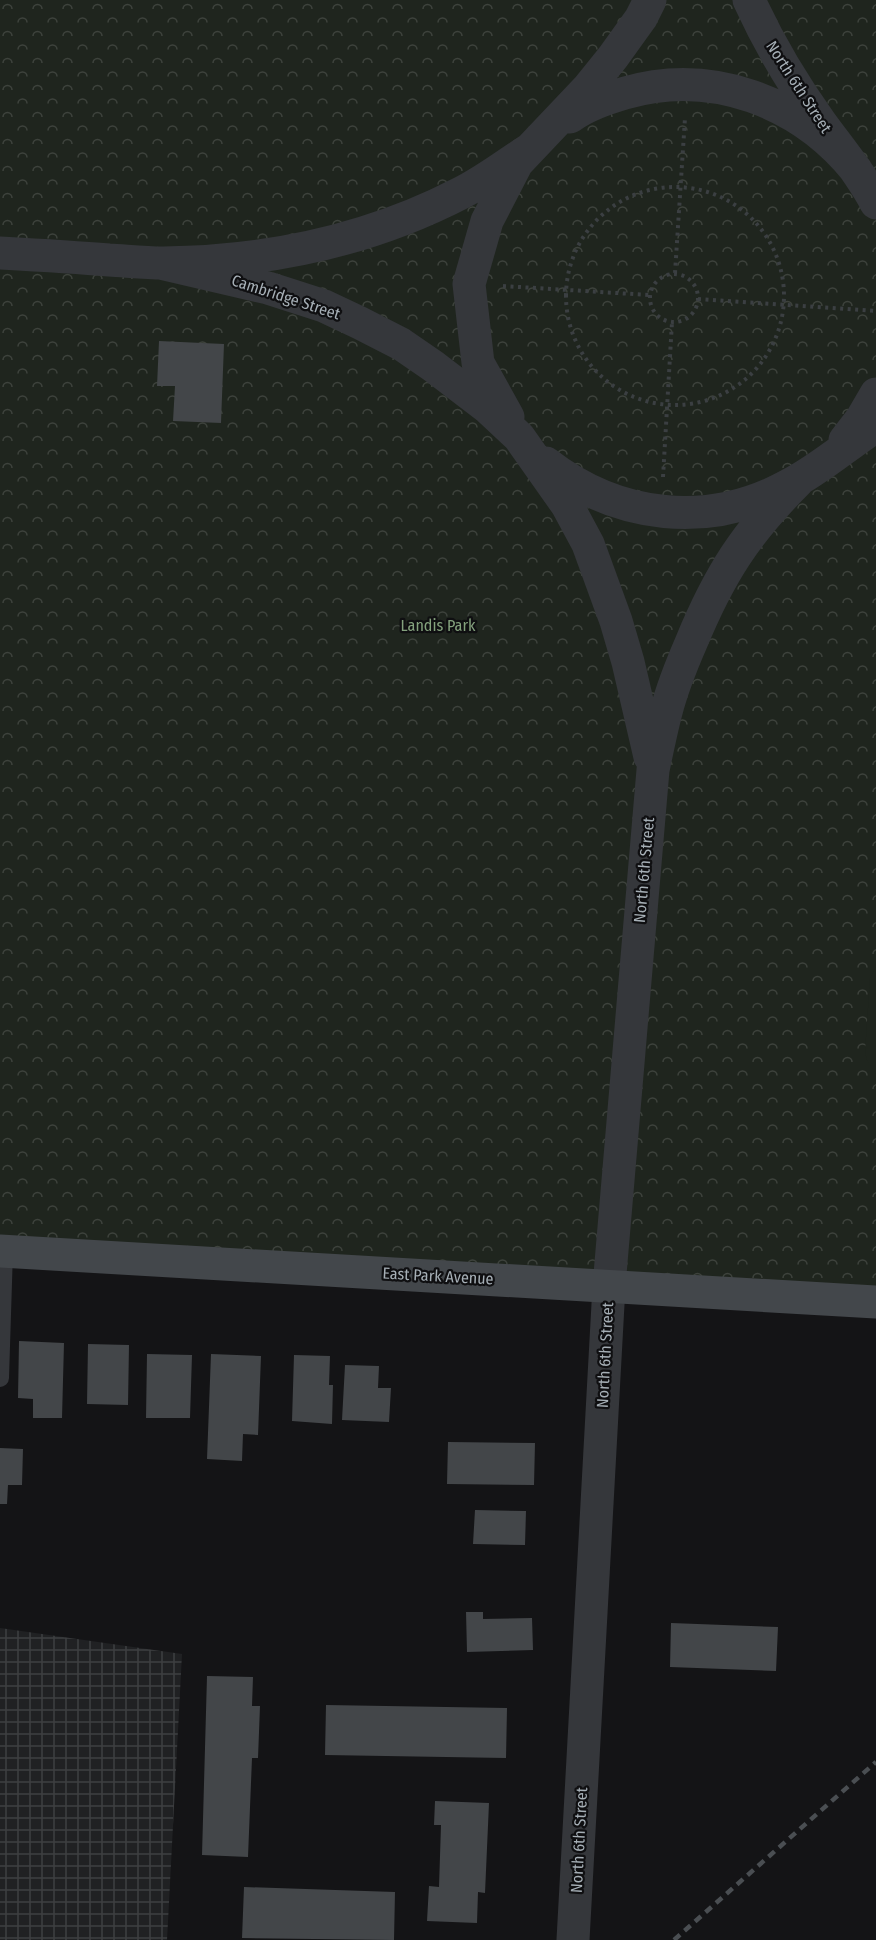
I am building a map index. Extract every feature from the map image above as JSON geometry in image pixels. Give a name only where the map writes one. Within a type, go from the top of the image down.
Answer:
[{"type":"main road","name":"East Park Avenue","points":[[2,1251],[876,1302]]},
{"type":"street","name":"North 6th Street","points":[[650,0],[607,65],[517,163],[487,221],[469,284],[478,363],[523,441],[567,505],[588,544],[628,662],[653,770]]},
{"type":"street","name":"North 6th Street","points":[[749,0],[778,60],[820,122],[868,186]]},
{"type":"street","name":"Cambridge Street","points":[[0,253],[160,263],[264,256],[325,244],[423,211],[461,193],[581,109],[611,97],[645,88],[687,84],[740,92],[780,107],[832,143],[868,186]]},
{"type":"street","name":"Cambridge Street","points":[[160,263],[268,288],[324,306],[401,344],[488,408],[561,475],[584,489],[621,504],[661,512],[700,512],[729,508],[764,497],[800,479],[876,426]]},
{"type":"street","name":"North 6th Street","points":[[573,1940],[609,1286],[653,770],[666,711],[681,667],[719,580],[745,541],[774,505],[800,479],[822,463],[850,434],[876,394]]},
{"type":"lane","points":[[0,1378],[2,1251]]},
{"type":"path","points":[[675,273],[687,84]]},
{"type":"path","points":[[680,188],[710,193],[728,201],[755,221],[771,242],[779,262],[783,280],[784,305],[780,329],[772,346],[747,378],[730,390],[707,401],[668,405],[653,403],[623,392],[596,371],[584,356],[574,336],[567,311],[567,290],[569,271],[576,252],[583,238],[598,219],[616,205],[635,195],[651,190],[680,188]]},
{"type":"path","points":[[675,273],[691,281],[697,290],[698,299],[692,314],[684,320],[672,322],[663,320],[655,313],[649,296],[657,280],[664,275],[675,273]]},
{"type":"path","points":[[469,284],[649,296]]},
{"type":"path","points":[[698,299],[876,311]]},
{"type":"path","points":[[661,512],[672,322]]},
{"type":"shaded area","points":[[0,1628],[182,1654],[167,1940],[0,1940]]},
{"type":"green space","name":"Landis Park","points":[[0,0],[876,0],[876,1301],[0,1251]]},
{"type":"green space","points":[[876,967],[876,1074],[865,1052],[870,978]]},
{"type":"building","points":[[159,341],[224,344],[221,423],[173,421],[175,386],[157,386]]},
{"type":"building","points":[[19,1341],[64,1343],[62,1418],[33,1418],[33,1399],[18,1398]]},
{"type":"building","points":[[88,1344],[129,1345],[128,1405],[87,1404]]},
{"type":"building","points":[[147,1354],[192,1355],[190,1418],[146,1418]]},
{"type":"building","points":[[211,1354],[261,1356],[258,1435],[243,1434],[242,1461],[207,1459]]},
{"type":"building","points":[[294,1355],[330,1356],[329,1385],[333,1385],[332,1424],[292,1421]]},
{"type":"building","points":[[345,1365],[379,1366],[378,1388],[391,1388],[389,1422],[342,1420]]},
{"type":"building","points":[[448,1442],[535,1443],[534,1485],[447,1484]]},
{"type":"building","points":[[0,1448],[23,1449],[22,1485],[8,1485],[7,1504],[0,1504]]},
{"type":"building","points":[[475,1510],[526,1511],[525,1545],[473,1544]]},
{"type":"building","points":[[466,1612],[483,1612],[483,1619],[532,1618],[533,1650],[467,1652]]},
{"type":"building","points":[[671,1623],[778,1627],[776,1671],[670,1667]]},
{"type":"building","points":[[207,1676],[253,1677],[252,1706],[260,1706],[258,1758],[252,1758],[248,1857],[202,1855]]},
{"type":"building","points":[[326,1705],[507,1708],[506,1758],[325,1755]]},
{"type":"building","points":[[435,1801],[489,1803],[485,1893],[478,1892],[477,1923],[427,1921],[429,1886],[439,1887],[441,1825],[434,1825]]},
{"type":"building","points":[[244,1887],[395,1892],[394,1940],[242,1938]]},
{"type":"railway","points":[[674,1940],[876,1762]]}]
